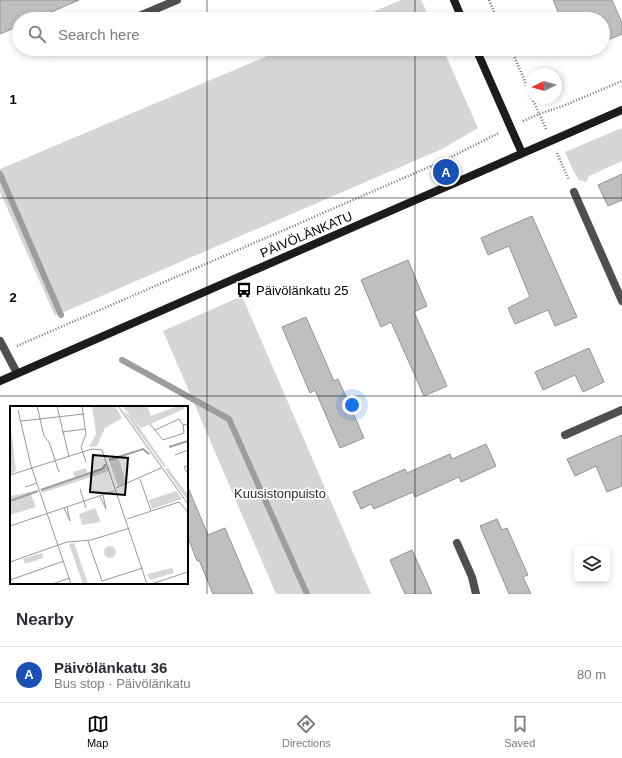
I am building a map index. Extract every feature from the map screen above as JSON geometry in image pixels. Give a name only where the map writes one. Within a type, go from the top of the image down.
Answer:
[{"type":"street","points":[[149,12],[177,0]]},
{"type":"street","points":[[454,0],[459,12]]},
{"type":"street","points":[[479,56],[522,153]]},
{"type":"street","name":"PÄIVÖLÄNKATU","points":[[0,381],[622,110]]},
{"type":"street","points":[[574,192],[622,301]]},
{"type":"street","points":[[0,341],[17,373]]},
{"type":"street","points":[[565,435],[622,410]]},
{"type":"street","points":[[457,543],[472,577],[476,594]]},
{"type":"path","points":[[489,0],[494,12]]},
{"type":"path","points":[[513,56],[526,85]]},
{"type":"path","points":[[6,351],[431,166],[539,114],[563,106],[622,81]]},
{"type":"path","points":[[431,166],[436,176],[441,174]]},
{"type":"green space","points":[[401,0],[421,0],[427,12],[373,12]]},
{"type":"green space","points":[[267,56],[446,56],[478,128],[442,149],[55,316],[0,192],[0,169]]},
{"type":"green space","points":[[622,128],[622,161],[589,176],[586,182],[579,180],[565,152]]},
{"type":"green space","name":"Kuusistonpuisto","points":[[242,296],[371,594],[276,594],[163,331]]},
{"type":"building","points":[[0,0],[79,0],[51,12],[12,12],[12,29],[0,34]]},
{"type":"building","points":[[553,0],[612,0],[622,23],[622,34],[610,39],[610,12],[558,12]]},
{"type":"building","points":[[622,174],[622,200],[608,206],[598,185]]},
{"type":"building","points":[[532,216],[577,317],[555,326],[548,310],[515,324],[508,308],[530,297],[509,246],[488,255],[481,238]]},
{"type":"building","points":[[408,260],[427,306],[414,312],[447,386],[424,396],[391,322],[381,327],[361,280]]},
{"type":"building","points":[[306,317],[334,381],[338,379],[364,438],[340,448],[315,390],[310,393],[282,327]]},
{"type":"building","points":[[589,348],[604,382],[583,392],[575,375],[543,390],[535,372]]},
{"type":"building","points":[[622,435],[622,486],[607,492],[596,466],[575,476],[567,459]]},
{"type":"building","points":[[486,444],[496,466],[461,482],[459,477],[415,497],[413,492],[374,509],[371,504],[361,509],[353,492],[405,469],[407,473],[450,454],[452,459]]},
{"type":"building","points":[[188,487],[208,535],[225,528],[253,594],[213,594],[199,560],[197,561],[188,538]]},
{"type":"building","points":[[497,519],[502,530],[507,528],[528,575],[523,577],[531,594],[509,594],[480,526]]},
{"type":"building","points":[[412,550],[432,594],[405,594],[390,560]]},
{"type":"waterway","points":[[0,174],[61,315]]},
{"type":"waterway","points":[[122,360],[229,419],[307,594]]},
{"type":"place","name":"Päivölänkatu 36","points":[[446,172]]},
{"type":"place","name":"Päivölänkatu 25","points":[[244,290]]}]
